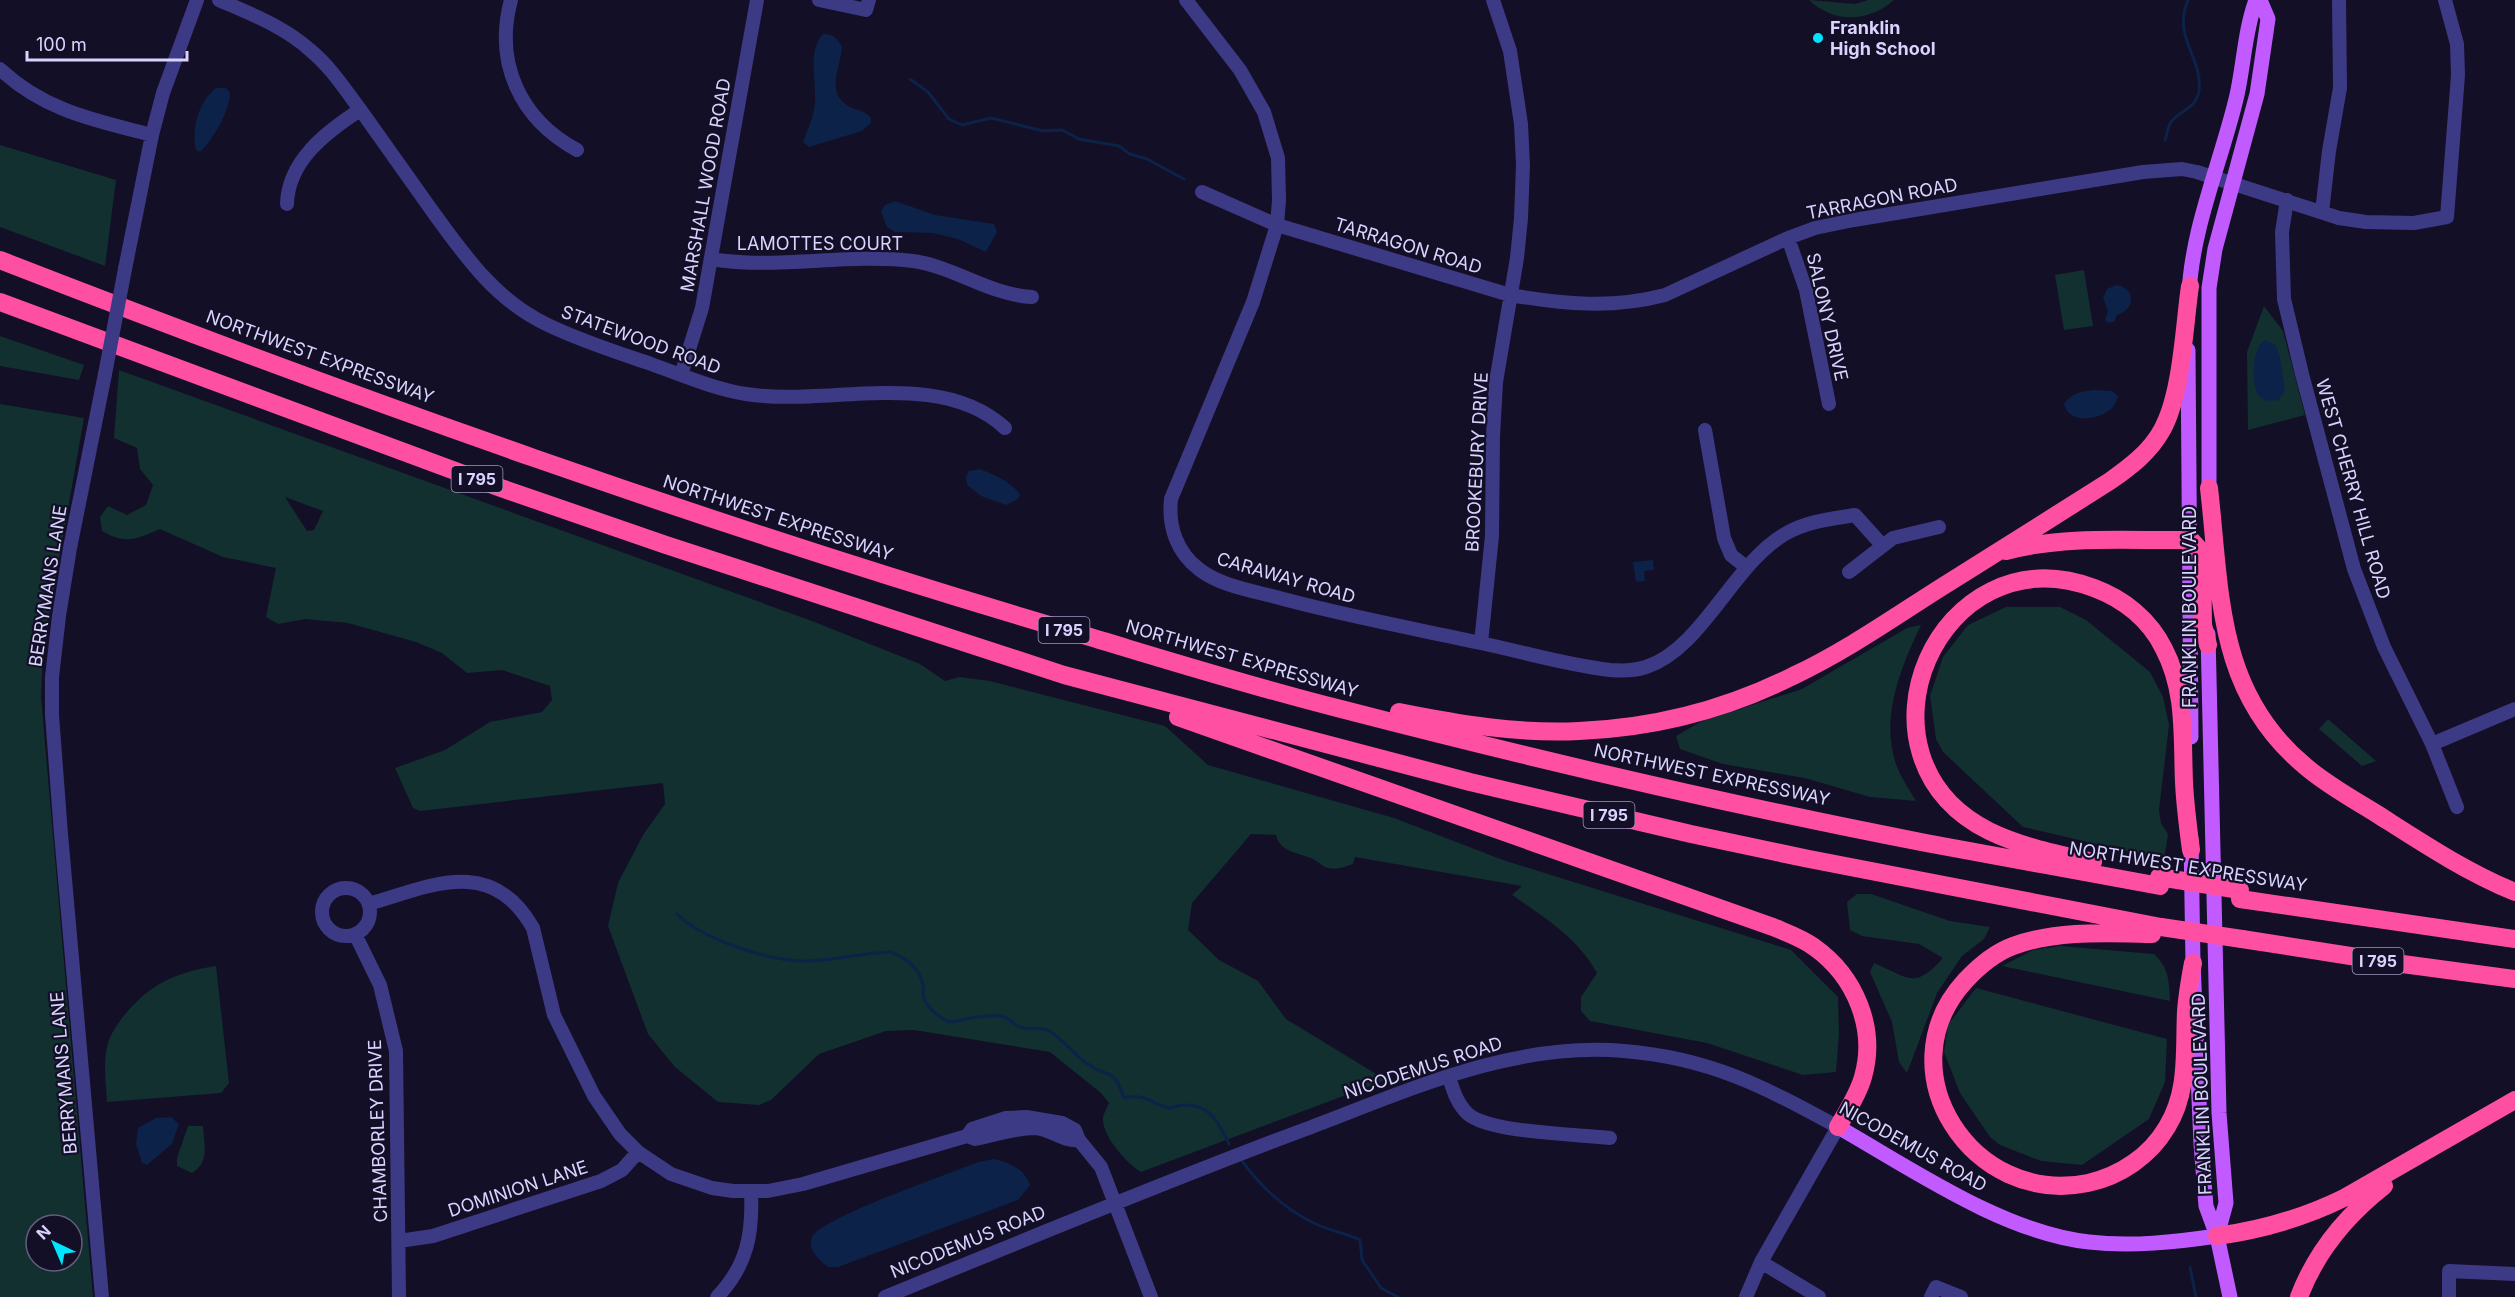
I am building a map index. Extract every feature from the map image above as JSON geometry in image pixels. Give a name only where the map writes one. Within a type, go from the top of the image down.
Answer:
[{"type":"highway","name":"NORTHWEST EXPRESSWAY","points":[[0,260],[367,397],[676,508],[861,569],[1336,708],[1573,766],[1925,843],[2515,939]]},
{"type":"highway","points":[[1232,679],[1338,697],[1452,723],[1495,729],[1580,731],[1636,726],[1721,706],[1794,676],[1841,651],[2110,481],[2137,461],[2166,422],[2173,400],[2190,286]]},
{"type":"highway","name":"I 795","points":[[0,302],[512,492],[677,549],[1064,675],[1470,782],[1809,859],[2162,930],[2207,934],[2515,979]]},
{"type":"highway","points":[[2209,488],[2217,580],[2224,626],[2245,690],[2264,723],[2291,753],[2323,780],[2442,854],[2515,892]]},
{"type":"highway","points":[[1992,555],[2022,547],[2064,542],[2191,540],[2200,550],[2202,558],[2203,625],[2208,645]]},
{"type":"highway","points":[[2160,881],[2014,841],[1971,820],[1942,792],[1922,758],[1917,736],[1917,694],[1928,655],[1938,637],[1966,607],[2000,588],[2020,582],[2043,579],[2069,580],[2106,592],[2138,614],[2154,631],[2164,647],[2179,688],[2184,784],[2191,850]]},
{"type":"highway","points":[[1064,675],[1762,923],[1813,946],[1845,976],[1865,1022],[1867,1041],[1863,1077],[1838,1127]]},
{"type":"highway","points":[[2162,930],[2088,933],[2030,941],[1998,953],[1974,971],[1962,984],[1944,1013],[1937,1032],[1934,1069],[1946,1115],[1961,1138],[1986,1161],[2016,1178],[2055,1186],[2075,1185],[2112,1176],[2144,1155],[2167,1127],[2181,1095],[2185,1075],[2186,1010],[2193,963]]},
{"type":"highway","points":[[2217,1236],[2265,1228],[2317,1211],[2447,1141],[2515,1100]]},
{"type":"highway","points":[[2299,1297],[2324,1249],[2352,1213],[2391,1180],[2447,1141]]},
{"type":"main road","name":"FRANKLIN BOULEVARD","points":[[2217,1236],[2206,1206],[2193,963],[2190,286],[2197,242],[2237,96],[2249,18],[2258,0]]},
{"type":"main road","name":"FRANKLIN BOULEVARD","points":[[2217,1236],[2226,1203],[2219,1113],[2208,645],[2209,288],[2215,249],[2256,101],[2264,55],[2268,19],[2258,0]]},
{"type":"main road","name":"NICODEMUS ROAD","points":[[1838,1127],[1995,1214],[2054,1236],[2090,1242],[2137,1243],[2217,1236]]},
{"type":"main road","points":[[2217,1236],[2230,1297]]},
{"type":"street","name":"BERRYMANS LANE","points":[[102,1297],[61,834],[52,715],[52,677],[70,548],[152,135],[163,93],[197,0]]},
{"type":"street","name":"STATEWOOD ROAD","points":[[219,0],[276,25],[293,36],[324,63],[469,262],[508,300],[544,324],[569,335],[723,389],[770,396],[902,393],[928,396],[978,409],[992,416],[1005,428]]},
{"type":"street","points":[[511,0],[505,45],[514,83],[544,127],[560,141],[577,150]]},
{"type":"street","name":"MARSHALL WOOD ROAD","points":[[681,375],[702,308],[757,0]]},
{"type":"street","points":[[819,0],[867,5]]},
{"type":"street","name":"CARAWAY ROAD","points":[[1186,0],[1240,70],[1264,112],[1278,158],[1280,188],[1276,225],[1253,302],[1171,499],[1171,522],[1182,553],[1202,572],[1234,586],[1338,614],[1611,670],[1629,671],[1646,667],[1665,658],[1682,644],[1746,567],[1765,548],[1787,533],[1806,524],[1855,515],[1882,544]]},
{"type":"street","name":"BROOKEBURY DRIVE","points":[[1481,643],[1492,536],[1496,382],[1521,219],[1523,165],[1521,124],[1510,51],[1493,0]]},
{"type":"street","points":[[2322,212],[2329,151],[2340,88],[2339,0]]},
{"type":"street","name":"TARRAGON ROAD","points":[[1202,192],[1276,225],[1510,295],[1571,304],[1595,305],[1645,300],[1683,288],[1788,238],[1815,228],[2143,172],[2182,169],[2214,177],[2339,218],[2394,224],[2414,223],[2447,217],[2458,75],[2457,44],[2445,0]]},
{"type":"street","points":[[0,69],[28,92],[59,109],[152,135]]},
{"type":"street","points":[[286,204],[287,190],[300,163],[321,139],[360,110]]},
{"type":"street","name":"WEST CHERRY HILL ROAD","points":[[2287,200],[2282,232],[2284,299],[2354,568],[2384,647],[2432,744],[2457,807]]},
{"type":"street","name":"SALONY DRIVE","points":[[1788,238],[1806,290],[1829,404]]},
{"type":"street","name":"LAMOTTES COURT","points":[[711,259],[754,264],[863,260],[916,262],[952,271],[1017,296],[1032,297]]},
{"type":"street","points":[[1705,430],[1724,538],[1731,555],[1746,567]]},
{"type":"street","points":[[1849,572],[1882,544],[1910,533],[1939,527]]},
{"type":"street","points":[[2432,744],[2515,709]]},
{"type":"street","points":[[369,904],[440,883],[457,881],[485,884],[508,897],[533,928],[554,1015],[572,1054],[605,1114],[638,1152],[671,1174],[690,1182],[712,1188],[751,1192],[803,1184],[967,1136],[972,1129],[1006,1118],[1037,1117],[1062,1123],[1075,1130],[1079,1140],[1101,1167],[1151,1297]]},
{"type":"street","points":[[343,887],[359,891],[369,904],[368,923],[356,934],[345,936],[331,931],[322,918],[322,904],[330,892],[343,887]]},
{"type":"street","name":"CHAMBORLEY DRIVE","points":[[356,934],[380,985],[396,1051],[399,1297]]},
{"type":"street","name":"NICODEMUS ROAD","points":[[885,1297],[1222,1160],[1449,1077],[1504,1061],[1554,1052],[1598,1050],[1655,1054],[1685,1060],[1742,1078],[1838,1127]]},
{"type":"street","points":[[1449,1077],[1460,1106],[1478,1121],[1507,1128],[1610,1138]]},
{"type":"street","points":[[1746,1297],[1761,1262],[1838,1127]]},
{"type":"street","name":"DOMINION LANE","points":[[399,1241],[433,1236],[601,1181],[622,1170],[638,1152]]},
{"type":"street","points":[[717,1297],[730,1283],[746,1250],[751,1230],[751,1192]]},
{"type":"street","points":[[1761,1262],[1819,1297]]},
{"type":"street","points":[[2449,1297],[2449,1271],[2515,1274]]},
{"type":"street","points":[[1931,1297],[1936,1287],[1961,1297]]},
{"type":"green space","points":[[1809,0],[1855,4],[1868,0],[1894,0],[1874,13],[1852,17],[1829,13]]},
{"type":"green space","points":[[0,145],[116,180],[105,266],[0,227]]},
{"type":"green space","points":[[2084,270],[2093,326],[2064,330],[2055,275]]},
{"type":"green space","points":[[2264,306],[2283,331],[2305,415],[2248,430],[2247,352]]},
{"type":"green space","points":[[0,336],[84,365],[79,380],[0,366]]},
{"type":"green space","points":[[119,370],[812,621],[920,664],[945,681],[959,677],[990,681],[1165,726],[1208,765],[1394,818],[1503,860],[1791,950],[1838,997],[1839,1034],[1836,1072],[1803,1075],[1707,1043],[1590,1021],[1581,1011],[1581,997],[1597,973],[1570,939],[1548,920],[1512,895],[1522,886],[1355,857],[1353,864],[1332,869],[1281,845],[1276,835],[1251,834],[1192,903],[1188,930],[1219,960],[1258,981],[1286,1019],[1386,1080],[1141,1172],[1122,1156],[1106,1132],[1103,1117],[1109,1103],[1101,1093],[1050,1052],[914,1030],[886,1031],[819,1054],[771,1100],[759,1105],[718,1102],[675,1067],[648,1034],[608,926],[618,883],[643,835],[665,804],[663,783],[420,811],[413,808],[395,768],[445,750],[490,722],[542,712],[552,700],[550,686],[502,670],[467,673],[442,653],[416,642],[348,623],[305,619],[278,624],[266,617],[276,568],[223,557],[160,529],[131,539],[118,538],[102,531],[100,517],[108,506],[127,515],[146,505],[153,485],[140,469],[137,448],[114,438]],"holes":[[[285,497],[323,511],[314,530],[307,531]]]},
{"type":"green space","points":[[0,404],[84,418],[43,650],[41,697],[93,1297],[0,1297]]},
{"type":"green space","points":[[2006,607],[2060,607],[2086,620],[2150,672],[2163,697],[2169,725],[2159,810],[2161,823],[2168,834],[2164,860],[2023,827],[1943,752],[1936,739],[1930,696],[1943,657],[1968,625]]},
{"type":"green space","points":[[1921,625],[1900,675],[1890,728],[1896,764],[1916,801],[1870,797],[1805,778],[1723,764],[1680,749],[1676,736],[1700,722],[1802,689],[1907,628]]},
{"type":"green space","points":[[2328,719],[2376,761],[2362,766],[2319,729]]},
{"type":"green space","points":[[1857,894],[1871,894],[1950,921],[1990,927],[1984,939],[1962,956],[1937,993],[1907,1073],[1899,1062],[1892,1022],[1870,972],[1874,963],[1904,976],[1918,978],[1943,958],[1919,944],[1862,936],[1850,930],[1847,902]]},
{"type":"green space","points":[[2060,946],[2154,954],[2163,964],[2170,1001],[2002,966],[2033,950]]},
{"type":"green space","points":[[216,966],[229,1083],[221,1093],[107,1102],[106,1054],[111,1035],[122,1018],[142,997],[163,982],[187,972]]},
{"type":"green space","points":[[1976,988],[2167,1039],[2165,1082],[2149,1119],[2082,1165],[2041,1161],[2000,1145],[1990,1137],[1960,1093],[1944,1052],[1948,1025]]},
{"type":"green space","points":[[188,1126],[203,1126],[204,1158],[198,1169],[192,1173],[177,1166],[177,1158]]},
{"type":"water","points":[[823,34],[832,36],[842,46],[836,79],[838,94],[842,101],[850,107],[869,115],[871,123],[862,131],[809,147],[803,142],[814,110],[815,51]]},
{"type":"water","points":[[216,88],[226,88],[230,93],[227,108],[220,125],[200,152],[196,150],[195,142],[198,116],[205,100]]},
{"type":"water","points":[[895,201],[935,215],[994,224],[997,232],[986,252],[958,239],[933,233],[895,232],[887,227],[881,212],[885,205]]},
{"type":"water","points":[[2116,285],[2128,290],[2130,304],[2127,309],[2117,315],[2114,322],[2108,323],[2105,320],[2108,311],[2103,298],[2107,289]]},
{"type":"water","points":[[2265,340],[2276,345],[2280,358],[2285,390],[2279,400],[2262,399],[2255,386],[2255,359],[2260,344]]},
{"type":"water","points":[[2112,391],[2118,396],[2115,404],[2101,415],[2091,418],[2074,416],[2067,411],[2064,403],[2071,397],[2081,392]]},
{"type":"water","points":[[980,469],[1011,485],[1020,494],[1018,499],[1006,505],[981,496],[967,485],[966,477],[969,471]]},
{"type":"water","points":[[1653,560],[1654,570],[1644,571],[1645,581],[1636,582],[1633,562]]},
{"type":"water","points":[[171,1117],[179,1124],[172,1144],[147,1165],[142,1163],[136,1144],[138,1128],[156,1118]]},
{"type":"water","points":[[994,1159],[1016,1167],[1027,1179],[1030,1185],[1018,1200],[838,1267],[828,1267],[812,1250],[812,1237],[820,1229],[838,1219],[978,1162]]},
{"type":"waterway","points":[[2165,140],[2171,122],[2195,102],[2199,91],[2197,68],[2184,25],[2184,13],[2188,0]]},
{"type":"waterway","points":[[910,79],[928,92],[949,119],[962,125],[991,118],[1043,131],[1062,130],[1079,139],[1119,146],[1130,154],[1147,159],[1184,179]]},
{"type":"waterway","points":[[677,914],[702,932],[717,939],[752,952],[785,959],[823,960],[891,952],[902,957],[915,968],[923,984],[923,996],[926,1003],[948,1022],[997,1016],[1006,1018],[1020,1027],[1047,1030],[1086,1063],[1110,1074],[1117,1081],[1124,1098],[1144,1098],[1169,1108],[1193,1105],[1207,1111],[1217,1122],[1229,1144]]},
{"type":"waterway","points":[[1242,1161],[1266,1189],[1294,1212],[1321,1226],[1360,1240],[1362,1260],[1381,1288],[1398,1297]]},
{"type":"waterway","points":[[2190,1267],[2196,1297]]},
{"type":"place","name":"Franklin High School","points":[[1818,38]]}]
